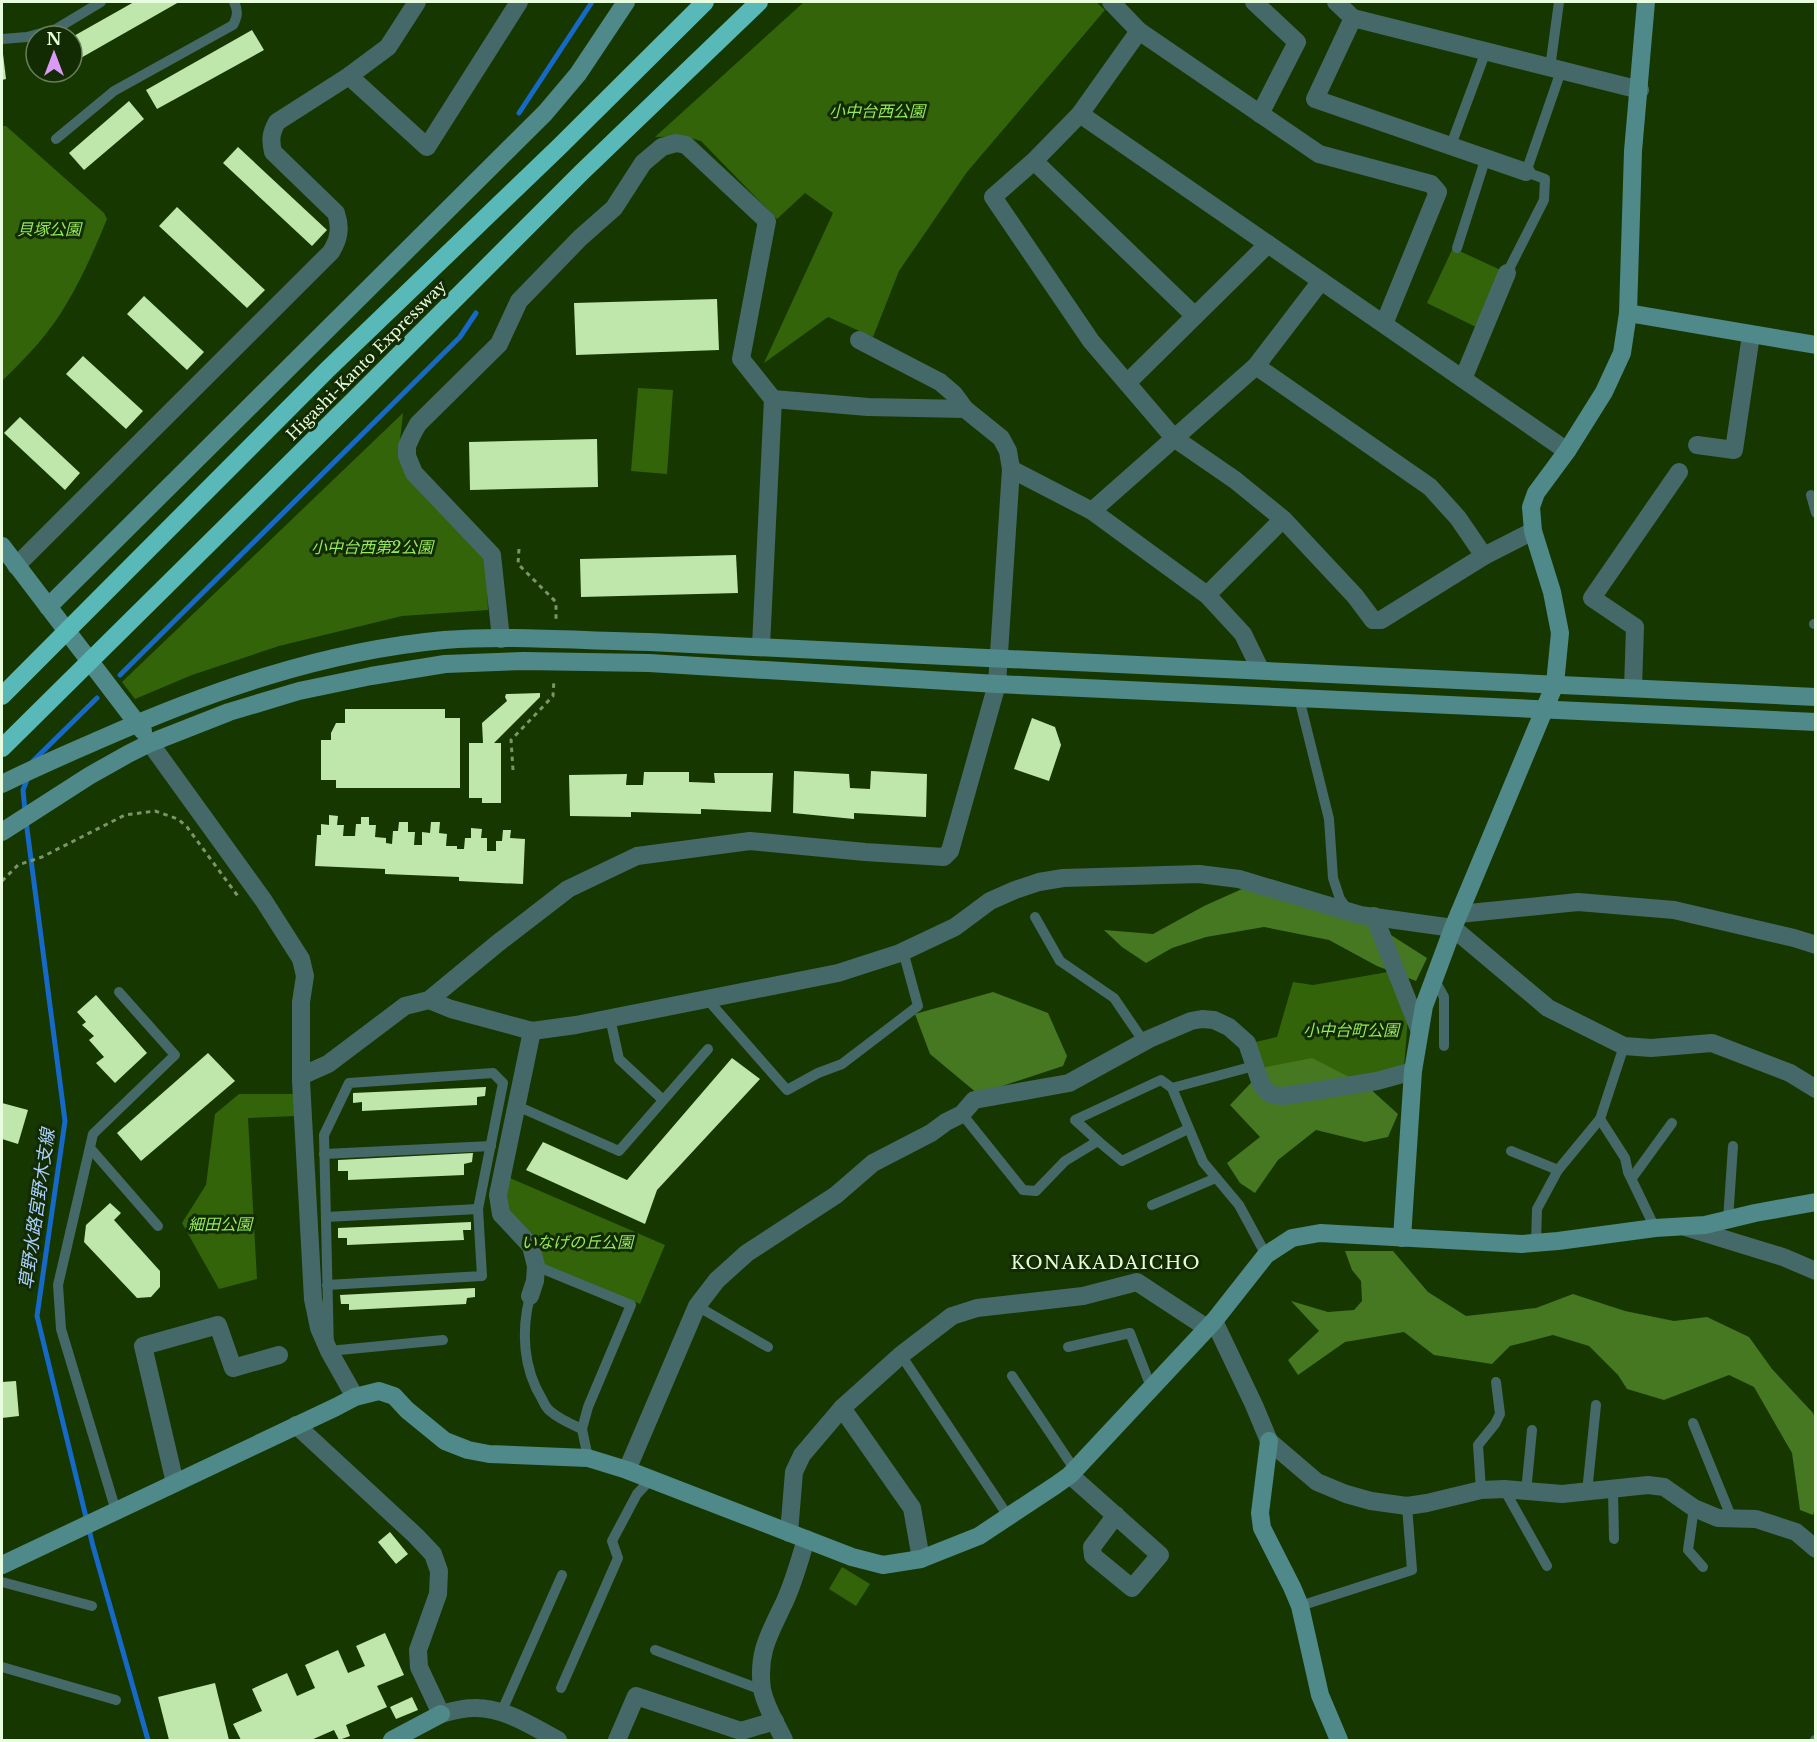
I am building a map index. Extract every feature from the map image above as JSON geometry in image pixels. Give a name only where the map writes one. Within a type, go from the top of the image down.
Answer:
[{"type":"highway","name":"Higashi-Kanto Expressway","points":[[2,696],[327,370],[559,147],[705,2]]},
{"type":"highway","name":"Higashi-Kanto Expressway","points":[[2,748],[350,405],[582,172],[759,2]]},
{"type":"street","points":[[16,566],[331,252],[339,233],[336,213],[273,152],[270,141],[271,132],[277,122],[349,76],[388,47],[417,2]]},
{"type":"street","points":[[349,76],[427,147],[519,2]]},
{"type":"street","points":[[48,607],[545,113],[578,74],[627,2]]},
{"type":"street","points":[[1111,2],[1139,31],[1319,154],[1431,184],[1438,192],[1384,324]]},
{"type":"street","points":[[1254,2],[1297,42],[1260,114]]},
{"type":"street","points":[[1336,2],[1353,18],[1640,90]]},
{"type":"street","points":[[1402,1238],[1413,1071],[1424,1006],[1456,921],[1555,684],[1560,633],[1552,591],[1533,531],[1531,507],[1536,493],[1567,451],[1604,392],[1622,353],[1628,313],[1633,151],[1646,2]]},
{"type":"street","points":[[1353,18],[1315,99],[1526,172]]},
{"type":"street","points":[[1139,31],[1080,114],[1034,161],[993,197],[1091,341],[1174,438],[1235,480],[1283,519],[1355,596],[1373,620],[1381,620],[1484,556],[1533,531]]},
{"type":"street","points":[[1080,114],[1567,451]]},
{"type":"street","points":[[501,639],[492,555],[414,473],[407,456],[407,446],[418,424],[499,344],[519,301],[580,238],[614,208],[643,163],[662,147],[676,143],[686,145],[767,221],[741,359],[773,399],[761,646]]},
{"type":"street","points":[[1034,161],[1195,316]]},
{"type":"street","points":[[1127,383],[1268,244]]},
{"type":"street","points":[[1463,379],[1507,273]]},
{"type":"street","points":[[1092,511],[1256,366],[1321,281]]},
{"type":"street","points":[[1628,313],[1815,345]]},
{"type":"street","points":[[1697,445],[1734,450],[1751,335]]},
{"type":"street","points":[[301,1076],[328,1064],[405,1006],[429,1000],[568,889],[637,856],[750,841],[944,857],[950,850],[997,684],[1011,469],[1008,451],[1001,438],[965,409],[954,394],[940,382],[859,340]]},
{"type":"street","points":[[1256,366],[1430,487],[1458,518],[1484,556]]},
{"type":"street","points":[[773,399],[868,407],[965,409]]},
{"type":"street","points":[[1011,469],[1092,511],[1207,595],[1243,634],[1260,669]]},
{"type":"street","points":[[1633,688],[1635,627],[1592,598],[1679,472]]},
{"type":"street","points":[[1207,595],[1283,519]]},
{"type":"street","points":[[2,546],[137,723],[264,901],[301,959],[305,976],[301,1002],[301,1076],[313,1299],[319,1328],[354,1397]]},
{"type":"street","points":[[2,784],[137,723],[216,691],[294,668],[366,651],[445,640],[501,639],[761,646],[1815,696]]},
{"type":"street","points":[[2,832],[89,776],[150,743],[229,712],[299,691],[445,664],[524,661],[649,663],[997,684],[1815,722]]},
{"type":"street","points":[[429,1000],[451,1009],[532,1031],[610,1018],[838,973],[903,951],[955,927],[990,902],[1015,890],[1039,882],[1063,878],[1199,874],[1239,879],[1349,912],[1374,916],[1456,921],[1578,902],[1674,910],[1815,945]]},
{"type":"street","points":[[1374,916],[1419,1029]]},
{"type":"street","points":[[1456,921],[1548,1008],[1624,1046],[1651,1048],[1712,1043],[1790,1073],[1815,1089]]},
{"type":"street","points":[[627,1470],[698,1306],[717,1280],[747,1254],[836,1195],[873,1162],[932,1133],[946,1122],[962,1114],[974,1100],[1069,1083],[1144,1042],[1191,1021],[1214,1020],[1229,1027],[1247,1043],[1261,1084],[1267,1092],[1273,1095],[1284,1096],[1377,1081],[1413,1071]]},
{"type":"street","points":[[530,1296],[535,1281],[536,1266],[531,1246],[501,1214],[498,1195],[532,1031]]},
{"type":"street","points":[[2,1564],[354,1397],[379,1391],[393,1396],[445,1441],[468,1450],[489,1454],[588,1458],[651,1479],[852,1557],[883,1565],[921,1559],[979,1536],[1073,1473],[1211,1324],[1266,1255],[1292,1238],[1320,1233],[1522,1244],[1655,1228],[1705,1225],[1815,1202]]},
{"type":"street","points":[[1683,1227],[1783,1257],[1815,1271]]},
{"type":"street","points":[[784,1740],[762,1690],[762,1653],[770,1629],[796,1573],[794,1472],[802,1455],[842,1408],[901,1354],[952,1316],[977,1308],[1083,1296],[1137,1282],[1211,1324],[1254,1405],[1269,1441],[1317,1482],[1346,1494],[1371,1501],[1407,1506],[1481,1490],[1504,1489],[1562,1494],[1648,1485],[1664,1487],[1695,1508],[1718,1518],[1756,1519],[1796,1532],[1815,1549]]},
{"type":"street","points":[[175,1483],[143,1346],[218,1324],[233,1368],[279,1354]]},
{"type":"street","points":[[842,1408],[912,1509],[921,1559]]},
{"type":"street","points":[[297,1425],[433,1554],[439,1571],[438,1594],[418,1650],[419,1667],[441,1714]]},
{"type":"street","points":[[1269,1441],[1260,1513],[1262,1528],[1300,1606],[1320,1695],[1339,1740]]},
{"type":"street","points":[[1073,1473],[1116,1515]]},
{"type":"street","points":[[618,1740],[636,1696],[741,1731],[775,1721]]},
{"type":"street","points":[[392,1740],[441,1714],[476,1707],[514,1718],[558,1740]]},
{"type":"lane","points":[[2,39],[27,37],[56,29],[101,2]]},
{"type":"lane","points":[[56,139],[114,91],[233,24],[237,17],[234,2]]},
{"type":"lane","points":[[1507,273],[1544,200],[1545,179],[1526,172],[1555,70],[1559,2]]},
{"type":"lane","points":[[1451,145],[1486,51]]},
{"type":"lane","points":[[1457,248],[1486,158]]},
{"type":"lane","points":[[1811,495],[1815,513]]},
{"type":"lane","points":[[1299,698],[1329,819],[1333,878],[1340,899],[1349,912]]},
{"type":"lane","points":[[1035,917],[1060,961],[1114,999],[1144,1042]]},
{"type":"lane","points":[[707,999],[787,1090],[818,1073],[842,1064],[918,1006],[903,951]]},
{"type":"lane","points":[[1434,979],[1444,997],[1444,1046]]},
{"type":"lane","points":[[116,1511],[61,1329],[58,1285],[93,1134],[175,1055],[119,992]]},
{"type":"lane","points":[[610,1018],[619,1059],[663,1100]]},
{"type":"lane","points":[[1536,1242],[1537,1209],[1558,1170],[1600,1119],[1624,1046]]},
{"type":"lane","points":[[517,1106],[619,1151],[708,1049]]},
{"type":"lane","points":[[1172,1088],[1254,1066]]},
{"type":"lane","points":[[327,1285],[482,1276],[478,1209],[503,1083],[493,1073],[349,1083],[324,1135],[327,1285],[329,1351],[443,1340]]},
{"type":"lane","points":[[1188,1129],[1122,1161],[1075,1120],[1161,1080],[1172,1088],[1203,1162],[1239,1205],[1266,1255]]},
{"type":"lane","points":[[962,1114],[1023,1190],[1036,1191],[1065,1161],[1098,1141]]},
{"type":"lane","points":[[1600,1119],[1625,1158],[1655,1228]]},
{"type":"lane","points":[[1632,1178],[1672,1123]]},
{"type":"lane","points":[[324,1154],[490,1146]]},
{"type":"lane","points":[[1728,1220],[1733,1146]]},
{"type":"lane","points":[[90,1148],[158,1226]]},
{"type":"lane","points":[[1510,1151],[1558,1170]]},
{"type":"lane","points":[[1152,1205],[1216,1178]]},
{"type":"lane","points":[[326,1217],[478,1209]]},
{"type":"lane","points":[[536,1266],[631,1305],[588,1407],[582,1429],[588,1458]]},
{"type":"lane","points":[[530,1296],[525,1315],[524,1339],[534,1387],[548,1410],[582,1429]]},
{"type":"lane","points":[[698,1306],[768,1347]]},
{"type":"lane","points":[[1068,1347],[1130,1333],[1151,1387]]},
{"type":"lane","points":[[901,1354],[1008,1516]]},
{"type":"lane","points":[[1012,1376],[1073,1473]]},
{"type":"lane","points":[[1481,1490],[1478,1445],[1500,1414],[1496,1382]]},
{"type":"lane","points":[[1587,1492],[1596,1405]]},
{"type":"lane","points":[[1693,1423],[1732,1519]]},
{"type":"lane","points":[[1526,1491],[1532,1430]]},
{"type":"lane","points":[[561,1688],[618,1558],[612,1541],[637,1494],[651,1479]]},
{"type":"lane","points":[[1504,1489],[1547,1566]]},
{"type":"lane","points":[[1613,1490],[1614,1539]]},
{"type":"lane","points":[[1300,1606],[1412,1569],[1407,1506]]},
{"type":"lane","points":[[1695,1508],[1688,1550],[1703,1568]]},
{"type":"lane","points":[[501,1713],[562,1575]]},
{"type":"lane","points":[[2,1582],[92,1606]]},
{"type":"lane","points":[[655,1650],[762,1690]]},
{"type":"lane","points":[[2,1667],[116,1700]]},
{"type":"path","points":[[2,881],[18,865],[42,857],[125,814],[155,811],[178,819],[187,827],[237,897],[246,902],[264,901]]},
{"type":"green space","name":"小中台西公園","points":[[804,2],[1096,2],[1105,10],[967,172],[899,271],[873,337],[828,317],[764,363],[833,213],[805,193],[777,219],[701,141],[684,136],[655,137]]},
{"type":"green space","name":"貝塚公園","points":[[2,126],[6,126],[104,213],[107,219],[84,272],[53,325],[2,381]]},
{"type":"green space","points":[[1453,248],[1505,272],[1478,328],[1427,303]]},
{"type":"green space","points":[[638,388],[673,390],[667,474],[631,471]]},
{"type":"green space","name":"小中台西第2公園","points":[[403,413],[399,449],[486,561],[488,610],[402,616],[279,646],[192,675],[135,699],[122,682]]},
{"type":"green space","points":[[1242,889],[1372,923],[1427,958],[1416,981],[1377,966],[1329,940],[1264,927],[1206,937],[1172,948],[1146,963],[1122,947],[1104,930],[1153,934],[1204,906]]},
{"type":"green space","name":"小中台町公園","points":[[1388,972],[1408,1017],[1404,1068],[1272,1091],[1255,1042],[1277,1037],[1293,982],[1313,985]]},
{"type":"green space","points":[[993,992],[1048,1013],[1067,1056],[1063,1066],[978,1094],[930,1054],[915,1014]]},
{"type":"green space","points":[[1312,1058],[1367,1086],[1398,1114],[1388,1137],[1365,1142],[1316,1130],[1278,1160],[1255,1193],[1240,1183],[1227,1163],[1260,1137],[1230,1105],[1266,1067]]},
{"type":"green space","name":"細田公園","points":[[239,1094],[296,1094],[296,1116],[248,1118],[257,1279],[219,1289],[182,1223],[206,1185],[215,1114]]},
{"type":"green space","name":"いなげの丘公園","points":[[510,1178],[665,1245],[640,1304],[540,1263],[508,1209],[507,1194]]},
{"type":"green space","points":[[1345,1251],[1393,1251],[1428,1292],[1466,1316],[1536,1308],[1573,1294],[1625,1311],[1674,1321],[1707,1317],[1749,1337],[1772,1369],[1813,1413],[1815,1419],[1816,1505],[1813,1515],[1800,1510],[1792,1453],[1754,1387],[1729,1375],[1664,1400],[1627,1389],[1618,1375],[1589,1346],[1553,1335],[1510,1346],[1492,1364],[1434,1355],[1404,1332],[1345,1342],[1298,1375],[1288,1360],[1319,1331],[1291,1301],[1328,1312],[1354,1310],[1362,1301],[1361,1281],[1352,1270]]},
{"type":"green space","points":[[842,1567],[870,1584],[856,1606],[829,1589]]},
{"type":"building","points":[[134,2],[179,2],[84,56],[84,30]]},
{"type":"building","points":[[252,30],[264,50],[157,109],[146,90]]},
{"type":"building","points":[[2,54],[6,79],[2,80]]},
{"type":"building","points":[[129,101],[144,119],[84,170],[69,153]]},
{"type":"building","points":[[238,147],[327,230],[312,246],[223,163]]},
{"type":"building","points":[[177,207],[265,290],[247,308],[159,226]]},
{"type":"building","points":[[144,296],[204,352],[187,370],[127,314]]},
{"type":"building","points":[[717,299],[719,350],[576,355],[574,303]]},
{"type":"building","points":[[83,356],[143,411],[126,429],[66,374]]},
{"type":"building","points":[[20,417],[80,473],[65,490],[4,433]]},
{"type":"building","points":[[597,439],[598,487],[470,490],[469,442]]},
{"type":"building","points":[[736,555],[738,593],[581,597],[580,559]]},
{"type":"building","points":[[540,693],[540,697],[494,743],[501,743],[501,803],[482,803],[482,798],[469,798],[469,743],[483,743],[482,723],[507,701],[506,694]]},
{"type":"building","points":[[345,709],[445,709],[445,718],[460,718],[460,788],[336,788],[336,780],[321,780],[321,740],[331,740],[331,733],[336,723],[345,723]]},
{"type":"building","points":[[1032,718],[1055,727],[1061,745],[1049,781],[1014,769]]},
{"type":"building","points":[[794,771],[849,774],[850,788],[870,789],[871,771],[927,774],[926,817],[854,813],[854,819],[793,813]]},
{"type":"building","points":[[644,772],[689,772],[689,782],[715,783],[714,773],[773,773],[771,812],[701,809],[701,814],[631,812],[631,817],[570,816],[569,775],[627,774],[626,785],[643,785]]},
{"type":"building","points":[[329,815],[338,816],[337,825],[344,825],[343,836],[355,836],[356,824],[361,824],[361,817],[369,817],[369,825],[376,825],[375,837],[386,838],[386,843],[392,844],[393,831],[398,831],[399,822],[408,822],[408,832],[415,832],[414,845],[422,845],[422,832],[430,833],[431,822],[440,822],[439,833],[447,834],[446,846],[457,846],[457,849],[464,849],[465,838],[471,838],[471,828],[482,829],[481,838],[487,838],[487,851],[496,851],[496,841],[502,841],[503,830],[511,830],[510,838],[525,839],[523,884],[459,881],[459,877],[385,874],[385,869],[315,866],[317,835],[321,835],[321,824],[329,825]]},
{"type":"building","points":[[96,995],[147,1053],[115,1083],[96,1063],[104,1057],[89,1040],[94,1036],[82,1025],[86,1022],[77,1012]]},
{"type":"building","points":[[208,1053],[235,1081],[141,1161],[117,1133]]},
{"type":"building","points":[[732,1058],[760,1079],[657,1190],[645,1224],[526,1170],[543,1142],[627,1180]]},
{"type":"building","points":[[486,1087],[485,1096],[477,1097],[477,1105],[362,1111],[362,1102],[353,1103],[353,1093]]},
{"type":"building","points":[[2,1103],[28,1110],[18,1144],[2,1139]]},
{"type":"building","points":[[473,1153],[472,1162],[464,1164],[464,1175],[348,1180],[348,1171],[338,1171],[338,1160]]},
{"type":"building","points":[[110,1203],[121,1213],[114,1220],[160,1271],[160,1287],[151,1297],[137,1298],[84,1242],[86,1225]]},
{"type":"building","points":[[471,1222],[471,1230],[463,1230],[464,1240],[347,1245],[347,1238],[338,1238],[338,1228]]},
{"type":"building","points":[[475,1288],[475,1297],[467,1298],[466,1304],[349,1310],[349,1304],[341,1304],[340,1295]]},
{"type":"building","points":[[16,1381],[19,1416],[2,1418],[2,1382]]},
{"type":"building","points":[[390,1532],[408,1554],[396,1564],[378,1542]]},
{"type":"building","points":[[385,1633],[404,1675],[377,1686],[387,1707],[346,1725],[350,1736],[339,1740],[334,1730],[311,1740],[241,1740],[233,1724],[262,1711],[252,1689],[287,1673],[297,1696],[315,1688],[305,1665],[338,1650],[348,1673],[365,1666],[356,1646]]},
{"type":"building","points":[[215,1683],[229,1740],[169,1740],[158,1697]]},
{"type":"building","points":[[412,1697],[418,1710],[396,1719],[390,1707]]},
{"type":"waterway","name":"草野水路宮野木支線","points":[[519,113],[592,2]]},
{"type":"waterway","points":[[120,675],[460,337],[476,313]]},
{"type":"waterway","name":"草野水路宮野木支線","points":[[32,762],[97,698]]},
{"type":"waterway","name":"草野水路宮野木支線","points":[[25,811],[23,790],[28,777]]},
{"type":"waterway","name":"草野水路宮野木支線","points":[[26,821],[65,1121],[37,1316],[93,1546],[148,1740]]},
{"type":"district","name":"KONAKADAICHO","points":[[1106,1263]]}]
